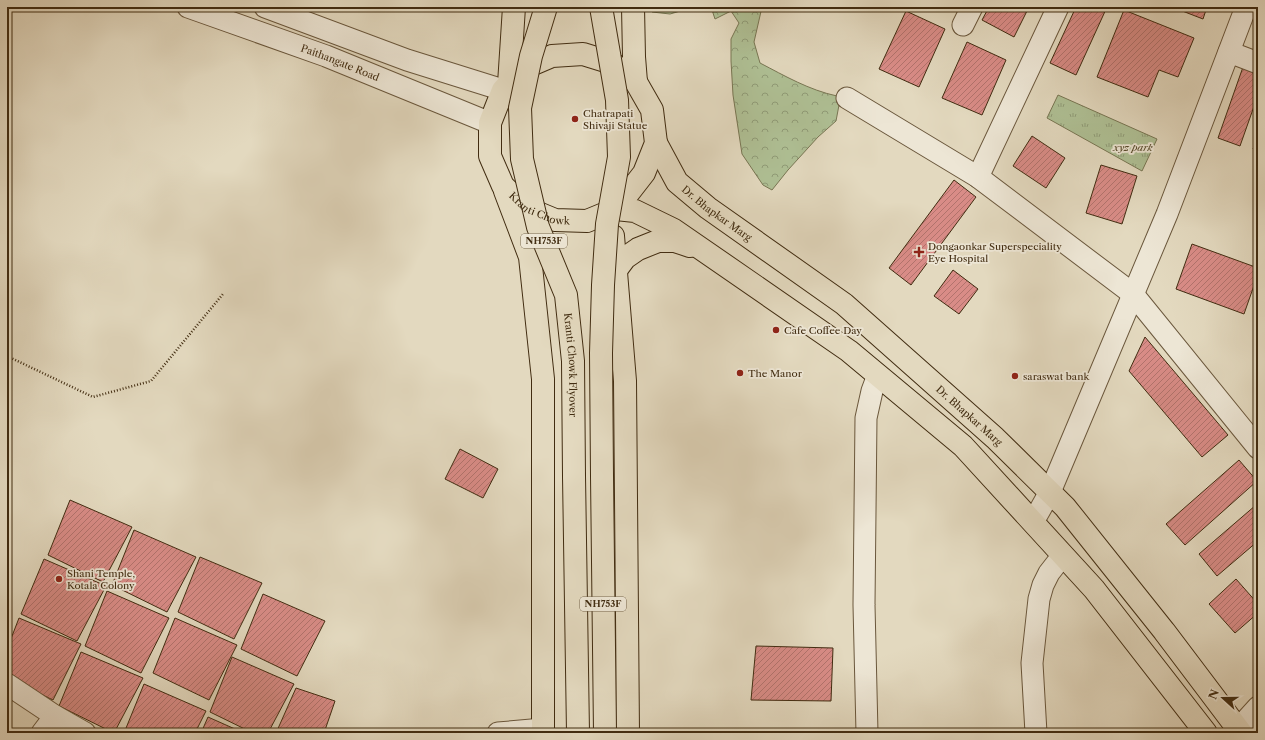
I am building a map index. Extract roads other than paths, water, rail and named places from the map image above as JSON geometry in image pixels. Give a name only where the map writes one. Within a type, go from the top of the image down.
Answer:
[{"type":"main road","points":[[506,87],[514,7]]},
{"type":"main road","name":"Kranti Chowk Flyover","points":[[546,7],[531,56],[520,108],[522,159],[538,227],[566,295],[573,361],[578,733]]},
{"type":"main road","name":"NH753F","points":[[601,7],[617,100],[619,157],[607,224],[603,285],[602,476],[605,733]]},
{"type":"main road","points":[[633,7],[636,82]]},
{"type":"main road","name":"Kranti Chowk","points":[[583,54],[612,63],[636,82],[652,110],[656,143],[644,174],[614,210],[587,220],[555,220],[526,208],[503,186],[490,156],[490,123],[506,87],[524,68],[552,56],[583,54]]},
{"type":"main road","name":"Dr. Bhapkar Marg","points":[[656,143],[677,182],[708,208],[844,304],[995,438],[1065,507],[1164,631],[1240,731]]},
{"type":"main road","points":[[503,186],[530,257],[543,379],[543,731]]},
{"type":"main road","points":[[628,733],[624,380],[616,270],[614,210],[635,211],[674,230],[701,248],[849,351],[963,446],[1094,589],[1206,733]]},
{"type":"main road","points":[[616,270],[625,258],[638,249],[658,241],[675,241],[701,248]]},
{"type":"street","name":"Paithangate Road","points":[[188,7],[326,56],[490,123]]},
{"type":"street","points":[[265,7],[407,60],[506,87]]},
{"type":"street","points":[[978,177],[1058,7]]},
{"type":"street","points":[[1033,522],[1050,492],[1167,214],[1246,7]]},
{"type":"street","points":[[1229,52],[1258,63]]},
{"type":"street","points":[[847,98],[978,177],[1133,294],[1258,448]]},
{"type":"street","points":[[868,733],[864,605],[866,418],[872,391],[878,375]]},
{"type":"street","points":[[1036,733],[1032,663],[1039,599],[1043,585],[1049,573],[1063,555]]},
{"type":"street","points":[[7,684],[55,716],[85,733]]},
{"type":"street","points":[[1240,731],[1258,707]]},
{"type":"street","points":[[42,733],[55,716]]},
{"type":"street","points":[[498,733],[543,731]]},
{"type":"place","name":"Chatrapati Shivaji Statue","points":[[575,119]]},
{"type":"place","name":"Dongaonkar Superspeciality Eye Hospital","points":[[919,252]]},
{"type":"place","name":"Cafe Coffee Day","points":[[776,330]]},
{"type":"place","name":"The Manor","points":[[740,373]]},
{"type":"place","name":"saraswat bank","points":[[1015,376]]},
{"type":"place","name":"Shani Temple, Kotala Colony","points":[[59,579]]},
{"type":"park label","name":"xyz park","points":[[1133,147]]}]
